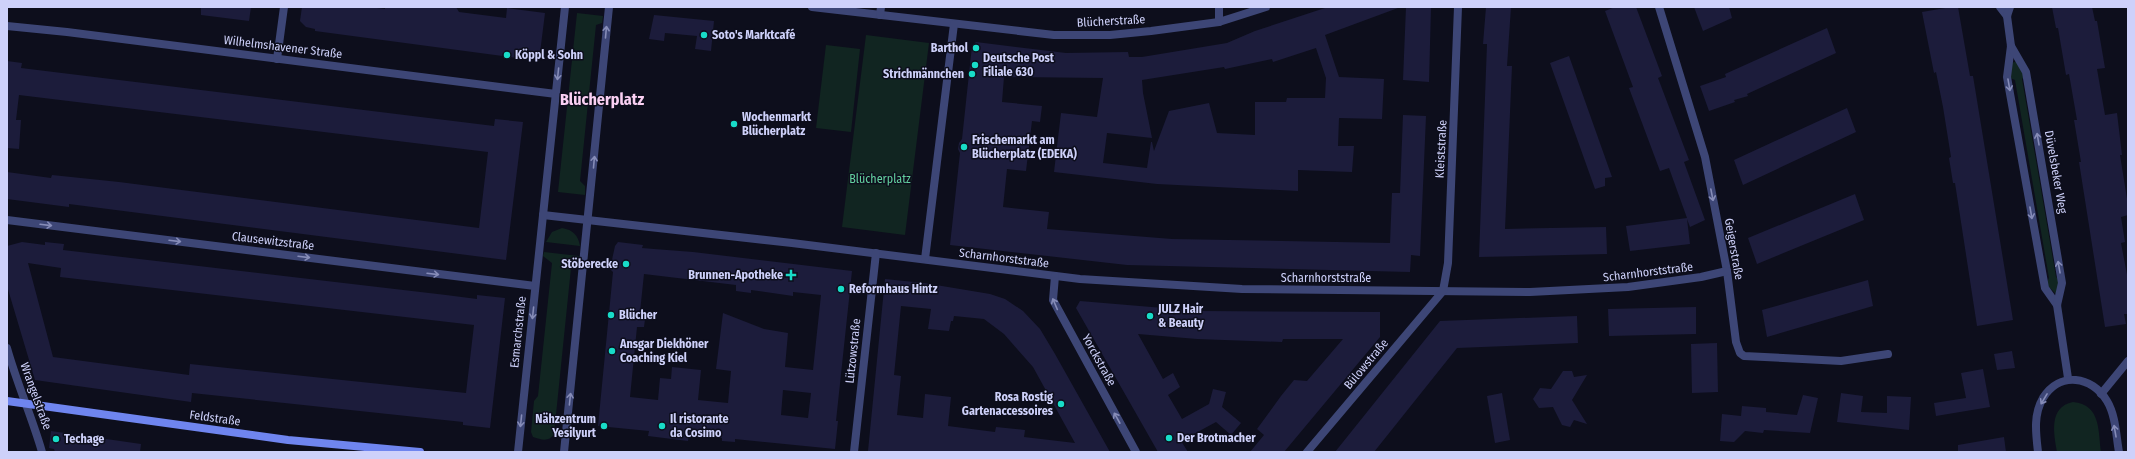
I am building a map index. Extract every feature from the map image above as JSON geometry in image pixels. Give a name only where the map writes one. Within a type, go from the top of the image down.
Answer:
[{"type":"street","points":[[277,59],[284,7]]},
{"type":"street","name":"Esmarchstraße","points":[[518,452],[565,7]]},
{"type":"street","points":[[564,452],[608,7]]},
{"type":"street","points":[[543,215],[926,259],[954,24],[880,11],[812,7]]},
{"type":"street","points":[[1219,7],[1219,22]]},
{"type":"street","name":"Blücherstraße","points":[[954,24],[1054,35],[1103,35],[1151,31],[1219,22],[1266,7]]},
{"type":"street","name":"Kleiststraße","points":[[1443,291],[1448,263],[1458,7]]},
{"type":"street","name":"Geigerstraße","points":[[1659,7],[1705,157],[1727,271],[1736,342],[1740,353],[1744,356],[1840,361],[1888,354]]},
{"type":"street","points":[[2000,7],[2007,16]]},
{"type":"street","name":"Düvelsbeker Weg","points":[[2010,7],[2007,16],[2011,46],[2007,77],[2045,288],[2057,305]]},
{"type":"street","name":"Wilhelmshavener Straße","points":[[7,26],[66,32],[556,94]]},
{"type":"street","name":"Düvelsbeker Weg","points":[[2011,46],[2026,72],[2062,283],[2057,305],[2068,378]]},
{"type":"street","name":"Clausewitzstraße","points":[[7,220],[535,286]]},
{"type":"street","name":"Lützowstraße","points":[[854,452],[876,253]]},
{"type":"street","name":"Scharnhorststraße","points":[[926,259],[1054,276],[1140,284],[1242,290],[1530,292],[1603,289],[1701,277],[1727,271]]},
{"type":"street","name":"Yorckstraße","points":[[1054,276],[1053,300],[1136,452]]},
{"type":"street","name":"Bülowstraße","points":[[1307,452],[1443,291]]},
{"type":"street","name":"Wrangelstraße","points":[[7,348],[42,452]]},
{"type":"street","points":[[2101,394],[2128,362]]},
{"type":"street","points":[[2038,452],[2035,431],[2037,414],[2043,398],[2054,386],[2068,378],[2083,381],[2101,394],[2111,410],[2119,452]]},
{"type":"street","name":"Feldstraße","points":[[7,401],[288,440],[420,452]]},
{"type":"green space","points":[[577,13],[603,16],[602,23],[596,25],[580,181],[585,186],[585,195],[558,192]]},
{"type":"green space","name":"Blücherplatz","points":[[866,35],[929,43],[905,235],[842,227]]},
{"type":"green space","points":[[826,45],[860,49],[851,132],[816,128]]},
{"type":"green space","points":[[2017,61],[2026,75],[2022,79],[2056,277],[2060,280],[2056,294],[2046,284],[2049,278],[2015,80],[2010,78],[2012,63]]},
{"type":"green space","points":[[562,228],[569,230],[574,234],[578,239],[580,246],[546,242],[552,232]]},
{"type":"green space","points":[[544,252],[579,256],[571,268],[554,434],[552,437],[545,440],[533,437],[531,432],[534,401],[538,396],[552,263],[543,256]]},
{"type":"green space","points":[[2073,402],[2082,404],[2089,408],[2093,413],[2098,427],[2101,452],[2057,452],[2054,430],[2056,415],[2065,405]]},
{"type":"building","points":[[201,7],[251,7],[249,21],[201,15]]},
{"type":"building","points":[[302,7],[369,7],[385,9],[385,7],[456,7],[459,12],[506,18],[507,8],[545,13],[539,61],[315,31],[315,29],[306,27],[300,21]]},
{"type":"building","points":[[1328,7],[1398,8],[1325,35],[1339,77],[1384,79],[1382,119],[1339,118],[1338,146],[1354,146],[1352,172],[1298,170],[1298,191],[1157,184],[1054,172],[1061,113],[1097,117],[1103,78],[1004,77],[1002,102],[1042,106],[1040,122],[1032,121],[1026,171],[1007,169],[1003,207],[1049,212],[1047,229],[1172,239],[1390,243],[1392,193],[1400,193],[1403,115],[1426,116],[1420,256],[1411,255],[1410,272],[1127,265],[950,245],[960,153],[958,149],[959,143],[962,139],[972,46],[976,42],[1066,53],[1128,52],[1129,57],[1142,57],[1227,43],[1255,31]],"holes":[[[1316,48],[1326,78],[1325,98],[1287,98],[1286,102],[1255,102],[1255,135],[1217,133],[1209,103],[1169,111],[1154,151],[1151,142],[1147,168],[1103,163],[1107,133],[1152,138],[1143,93],[1142,80],[1224,67],[1225,69],[1272,59],[1273,62]]]},
{"type":"building","points":[[1406,7],[1431,7],[1429,82],[1403,80]]},
{"type":"building","points":[[1486,7],[1511,7],[1507,66],[1512,66],[1505,229],[1606,227],[1607,254],[1479,257],[1487,44],[1483,44]]},
{"type":"building","points":[[1615,7],[1636,7],[1662,76],[1658,78],[1689,160],[1684,162],[1705,220],[1690,227],[1687,219],[1690,244],[1630,251],[1626,226],[1687,218],[1669,168],[1660,171],[1629,88],[1633,87],[1605,11]]},
{"type":"building","points":[[1694,7],[1729,7],[1732,18],[1703,31]]},
{"type":"building","points":[[1958,7],[1970,76],[1973,76],[2013,320],[1977,326],[1955,183],[1953,183],[1949,158],[1951,157],[1943,107],[1936,72],[1934,73],[1922,12]]},
{"type":"building","points":[[2052,7],[2092,7],[2095,21],[2097,21],[2105,68],[2097,69],[2105,115],[2117,113],[2122,155],[2120,155],[2128,205],[2128,215],[2121,217],[2125,242],[2121,243],[2128,280],[2128,314],[2124,314],[2126,324],[2105,327],[2079,162],[2081,162],[2074,120],[2077,120],[2069,74],[2066,75],[2058,28],[2056,28]]},
{"type":"building","points":[[654,15],[714,21],[711,51],[695,49],[697,36],[665,33],[664,41],[649,39]]},
{"type":"building","points":[[1827,28],[1836,53],[1747,94],[1748,96],[1734,100],[1735,102],[1709,111],[1700,86],[1726,77],[1725,74]]},
{"type":"building","points":[[1569,56],[1612,177],[1605,178],[1605,186],[1595,189],[1550,63]]},
{"type":"building","points":[[7,61],[22,63],[21,68],[494,126],[495,119],[523,122],[506,260],[69,204],[69,207],[7,199],[7,172],[51,178],[52,175],[119,182],[479,228],[488,152],[19,95],[16,120],[21,120],[19,149],[7,148]]},
{"type":"building","points":[[1847,108],[1856,132],[1743,185],[1734,160]]},
{"type":"building","points":[[1855,194],[1864,220],[1757,264],[1748,238]]},
{"type":"building","points":[[22,242],[45,245],[45,242],[64,244],[63,250],[477,299],[477,295],[505,298],[490,428],[463,425],[463,422],[192,393],[191,402],[35,380],[7,286],[7,246]],"holes":[[[28,263],[61,268],[60,277],[474,325],[466,393],[190,364],[189,375],[53,357]]]},
{"type":"building","points":[[618,242],[643,245],[642,248],[693,252],[852,271],[836,421],[838,421],[835,449],[735,439],[735,442],[722,441],[722,438],[689,435],[688,441],[648,436],[649,431],[598,426],[613,272],[610,269],[615,246]],"holes":[[[644,274],[736,285],[736,291],[751,293],[751,290],[793,296],[793,292],[821,295],[813,370],[785,367],[788,333],[764,329],[723,313],[716,369],[731,371],[728,403],[698,400],[701,370],[672,367],[671,379],[660,378],[658,400],[630,397],[637,327],[644,327],[646,312],[640,312]],[[783,390],[811,393],[808,418],[781,415]]]},
{"type":"building","points":[[885,279],[924,283],[990,294],[1005,299],[1023,311],[1040,329],[1110,452],[868,451]],"holes":[[[901,306],[931,309],[928,329],[949,331],[951,321],[953,321],[954,316],[984,319],[1004,334],[1033,367],[1075,443],[1024,437],[1025,430],[996,427],[995,432],[948,426],[951,397],[925,394],[923,418],[897,415],[901,376],[894,375]]]},
{"type":"building","points":[[1868,280],[1873,306],[1767,337],[1762,310]]},
{"type":"building","points":[[1080,301],[1199,311],[1380,312],[1380,337],[1284,452],[1250,452],[1264,435],[1257,429],[1294,380],[1307,381],[1343,339],[1283,339],[1282,342],[1197,339],[1138,334],[1163,379],[1173,373],[1180,387],[1168,395],[1182,419],[1209,404],[1213,389],[1226,392],[1222,407],[1241,423],[1231,435],[1216,422],[1181,441],[1188,452],[1158,452],[1076,308]]},
{"type":"building","points":[[1696,307],[1696,334],[1609,336],[1608,309]]},
{"type":"building","points":[[1577,316],[1578,343],[1457,348],[1374,452],[1335,452],[1440,321]]},
{"type":"building","points":[[1717,343],[1718,392],[1692,393],[1691,344]]},
{"type":"building","points":[[2012,351],[2015,368],[1997,370],[1994,354]]},
{"type":"building","points":[[1983,369],[1990,407],[1936,416],[1934,403],[1966,398],[1961,373]]},
{"type":"building","points":[[1563,371],[1572,371],[1574,377],[1587,375],[1572,400],[1587,424],[1574,420],[1570,427],[1562,425],[1553,407],[1539,408],[1533,399],[1540,388],[1551,389]]},
{"type":"building","points":[[1502,393],[1510,440],[1495,443],[1487,396]]},
{"type":"building","points":[[1841,393],[1863,396],[1861,412],[1887,413],[1887,396],[1911,397],[1909,430],[1837,422]]},
{"type":"building","points":[[1803,395],[1818,398],[1810,433],[1764,430],[1763,433],[1745,431],[1734,442],[1720,441],[1722,414],[1741,416],[1742,406],[1766,408],[1766,412],[1797,415]]},
{"type":"building","points":[[51,431],[141,444],[140,452],[55,452],[54,449],[49,448]]},
{"type":"building","points":[[2004,437],[2006,452],[1958,452],[1958,445]]},
{"type":"place","name":"Soto's Marktcafé","points":[[704,35]]},
{"type":"place","name":"Barthol","points":[[976,48]]},
{"type":"place","name":"Köppl & Sohn","points":[[507,55]]},
{"type":"place","name":"Deutsche Post Filiale 630","points":[[975,65]]},
{"type":"place","name":"Strichmännchen","points":[[972,74]]},
{"type":"place","name":"Wochenmarkt Blücherplatz","points":[[734,124]]},
{"type":"place","name":"Frischemarkt am Blücherplatz (EDEKA)","points":[[964,147]]},
{"type":"place","name":"Stöberecke","points":[[626,264]]},
{"type":"place","name":"Brunnen-Apotheke","points":[[791,275]]},
{"type":"place","name":"Reformhaus Hintz","points":[[841,289]]},
{"type":"place","name":"Blücher","points":[[611,315]]},
{"type":"place","name":"JULZ Hair & Beauty","points":[[1150,316]]},
{"type":"place","name":"Ansgar Diekhöner Coaching Kiel","points":[[612,351]]},
{"type":"place","name":"Rosa Rostig Gartenaccessoires","points":[[1061,404]]},
{"type":"place","name":"Nähzentrum Yesilyurt","points":[[604,426]]},
{"type":"place","name":"Il ristorante da Cosimo","points":[[662,426]]},
{"type":"place","name":"Der Brotmacher","points":[[1169,438]]},
{"type":"place","name":"Techage","points":[[56,439]]},
{"type":"district","name":"Blücherplatz","points":[[602,99]]}]
